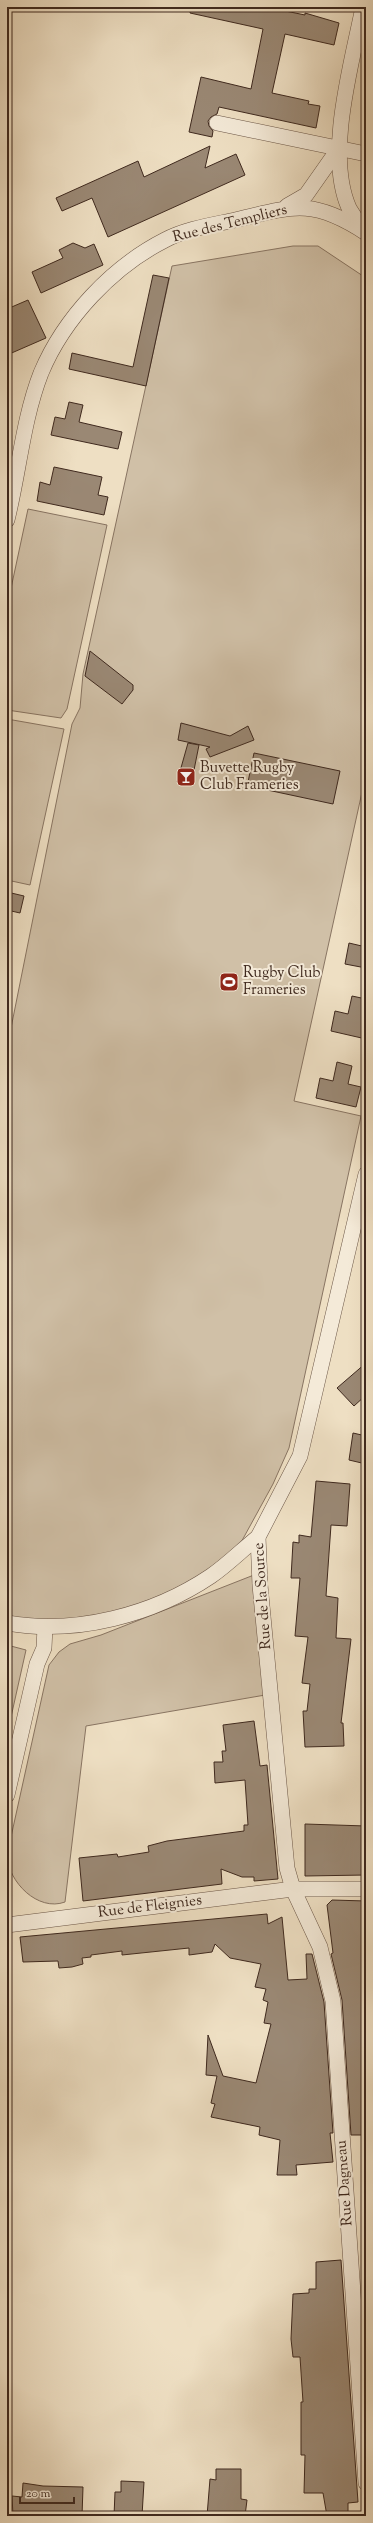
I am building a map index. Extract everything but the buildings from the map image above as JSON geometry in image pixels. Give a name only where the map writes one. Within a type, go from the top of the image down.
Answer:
[{"type":"street","points":[[363,7],[348,80],[339,148],[342,180],[347,201],[365,232]]},
{"type":"street","points":[[217,123],[366,154]]},
{"type":"street","points":[[272,212],[290,205],[306,195],[339,148]]},
{"type":"street","name":"Rue des Templiers","points":[[7,520],[32,402],[42,372],[66,328],[79,312],[118,272],[166,240],[196,229],[272,212],[302,207],[334,213],[365,232]]},
{"type":"street","name":"Rue de la Source","points":[[292,1889],[287,1868],[259,1573],[258,1537],[300,1456],[366,1174]]},
{"type":"street","points":[[7,1623],[45,1627],[70,1627],[104,1620],[163,1602],[212,1576],[258,1537]]},
{"type":"street","points":[[7,1795],[37,1664],[44,1648],[45,1627]]},
{"type":"street","name":"Rue de Fleignies","points":[[7,1925],[292,1889],[366,1889]]},
{"type":"street","name":"Rue Dagneau","points":[[292,1889],[320,1947],[332,2001],[366,2483]]},
{"type":"shaded area","points":[[293,246],[318,246],[366,278],[366,774],[294,1101],[361,1116],[289,1448],[273,1484],[233,1557],[212,1576],[104,1620],[7,1623],[7,1048],[72,724],[80,708],[83,674],[172,266]]},
{"type":"shaded area","points":[[28,509],[107,525],[67,709],[61,718],[7,710],[7,607]]},
{"type":"shaded area","points":[[7,719],[64,729],[30,885],[7,880]]},
{"type":"shaded area","points":[[259,1573],[271,1694],[86,1726],[65,1902],[55,1904],[45,1903],[35,1899],[26,1892],[13,1875],[7,1855],[49,1665],[59,1652],[70,1644],[101,1635]]},
{"type":"shaded area","points":[[7,1645],[26,1650],[7,1735]]},
{"type":"place","name":"Buvette Rugby Club Frameries","points":[[186,777]]},
{"type":"place","name":"Rugby Club Frameries","points":[[229,982]]}]
